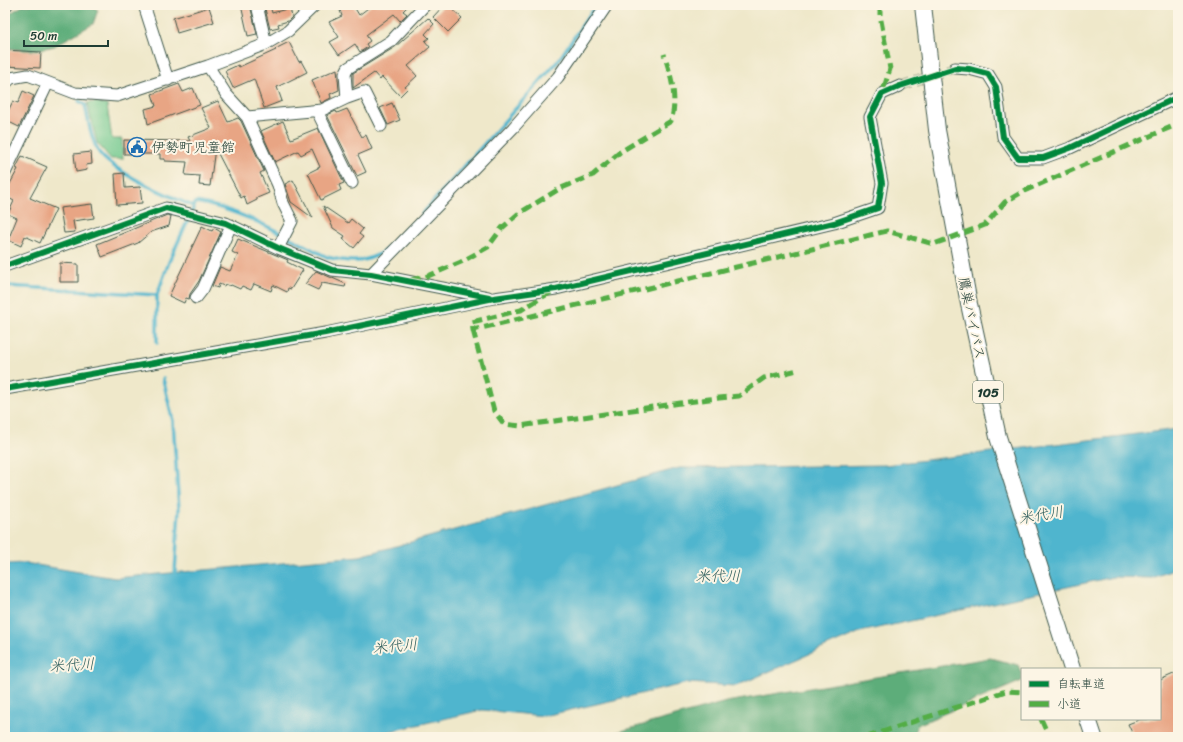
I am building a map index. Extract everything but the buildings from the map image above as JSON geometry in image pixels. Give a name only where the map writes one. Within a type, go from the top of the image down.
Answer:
[{"type":"highway","name":"鷹巣バイパス","points":[[923,5],[937,130],[969,304],[998,437],[1072,668]]},
{"type":"highway","points":[[1088,720],[1094,737]]},
{"type":"street","points":[[144,5],[168,80]]},
{"type":"street","points":[[257,5],[266,44]]},
{"type":"street","points":[[5,84],[11,78],[28,75],[75,93],[117,96],[168,80],[266,44],[288,31],[315,5]]},
{"type":"street","points":[[347,98],[345,74],[348,68],[391,41],[425,5]]},
{"type":"street","points":[[371,274],[471,172],[538,100],[558,77],[607,5]]},
{"type":"street","points":[[208,66],[226,94],[247,117],[278,185],[283,203],[292,221],[280,244]]},
{"type":"street","points":[[955,68],[969,69],[988,74],[996,87],[1003,137],[1018,158],[1043,158],[1070,148],[1178,97]]},
{"type":"street","points":[[5,173],[48,83]]},
{"type":"street","points":[[5,390],[325,333],[494,298],[556,289],[609,278],[834,223],[878,208],[882,183],[870,117],[882,94],[900,86]]},
{"type":"street","points":[[247,117],[322,110],[364,92],[381,126]]},
{"type":"street","points":[[317,111],[352,183]]},
{"type":"street","points":[[5,266],[166,208],[231,225],[280,244],[332,270],[371,274],[494,298]]},
{"type":"street","points":[[196,298],[203,289],[231,225]]},
{"type":"green space","points":[[24,5],[91,5],[98,10],[93,24],[54,46],[33,51],[5,48],[5,16]]},
{"type":"green space","points":[[97,102],[107,105],[112,139],[122,139],[123,159],[111,159],[97,143],[87,103]]},
{"type":"green space","points":[[990,658],[1018,665],[1021,672],[1021,681],[917,725],[914,737],[600,737],[726,702]]},
{"type":"water","name":"米代川","points":[[1178,429],[1178,568],[1152,578],[1113,577],[860,632],[736,686],[688,683],[544,716],[482,710],[365,737],[5,737],[5,564],[25,563],[115,578],[360,556],[679,468],[885,465]]},
{"type":"waterway","points":[[422,214],[558,61],[596,5]]},
{"type":"waterway","points":[[79,101],[85,105],[92,137],[102,156],[112,165],[139,181],[193,206]]},
{"type":"waterway","points":[[157,343],[157,295],[169,262],[196,202],[247,217],[327,257],[345,261],[368,259],[384,252],[392,246]]},
{"type":"waterway","points":[[6,286],[157,295]]},
{"type":"waterway","points":[[163,379],[173,421],[179,509],[175,572]]},
{"type":"tunnel","points":[[900,86],[955,68]]},
{"type":"marked path","points":[[880,5],[880,15],[890,69],[882,94]]},
{"type":"marked path","points":[[411,280],[428,276],[461,262],[488,247],[502,228],[518,214],[559,189],[593,175],[620,152],[671,121],[674,96],[664,54]]},
{"type":"marked path","points":[[551,292],[521,310],[472,322],[473,330],[887,231],[934,244],[985,225],[1005,202],[1024,191],[1178,124]]},
{"type":"marked path","points":[[473,330],[494,411],[504,424],[520,426],[739,396],[764,378],[798,370]]},
{"type":"marked path","points":[[867,737],[1006,691],[1021,692]]},
{"type":"marked path","points":[[1041,720],[1049,737]]},
{"type":"cycle path","points":[[5,389],[325,333],[494,298],[556,289],[834,223],[878,208],[882,183],[870,117],[882,94],[900,86],[955,68],[969,69],[988,74],[996,87],[1003,137],[1018,158],[1043,158],[1070,148],[1178,97]]},
{"type":"cycle path","points":[[5,266],[166,208],[226,223],[278,248],[332,270],[371,274],[489,297]]},
{"type":"place","name":"伊勢町児童館","points":[[137,147]]}]
